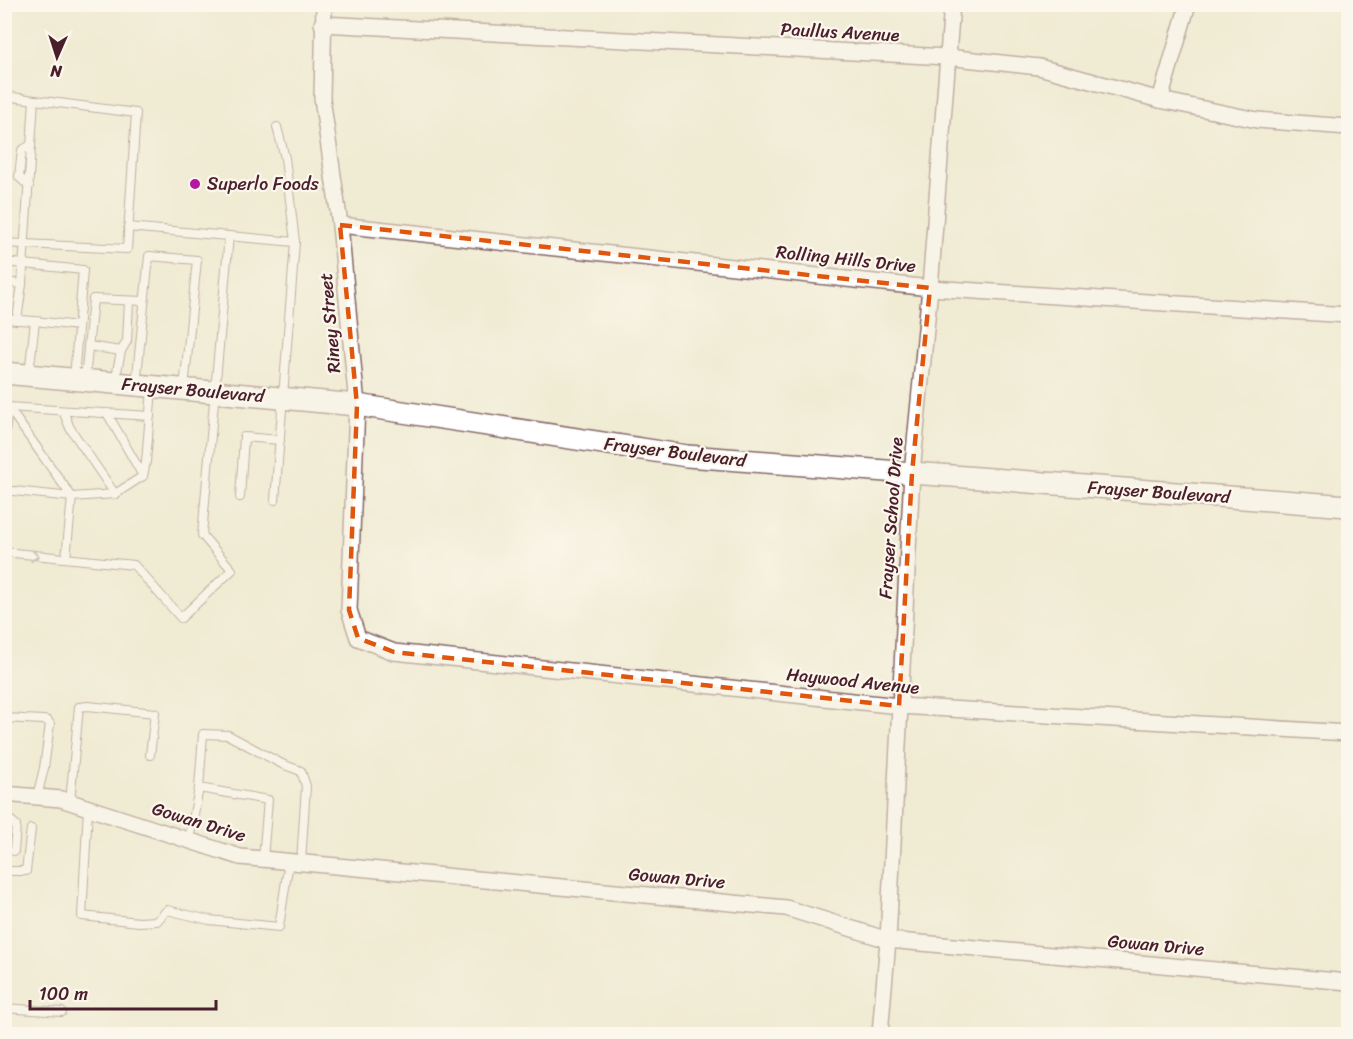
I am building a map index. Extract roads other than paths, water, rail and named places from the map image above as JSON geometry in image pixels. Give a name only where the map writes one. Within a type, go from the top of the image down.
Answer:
[{"type":"main road","name":"Frayser Boulevard","points":[[4,373],[357,405],[687,456],[1348,506]]},
{"type":"street","name":"Riney Street","points":[[324,4],[322,98],[340,225],[357,405],[348,610],[358,638]]},
{"type":"street","name":"Frayser School Drive","points":[[880,1035],[888,940],[912,473],[930,288],[952,4]]},
{"type":"street","points":[[1160,100],[1188,4]]},
{"type":"street","name":"Paullus Avenue","points":[[322,24],[947,57],[1039,67],[1160,100],[1257,120],[1348,127]]},
{"type":"street","name":"Rolling Hills Drive","points":[[340,225],[930,288],[1348,315]]},
{"type":"street","name":"Haywood Avenue","points":[[358,638],[394,652],[899,706],[1348,733]]},
{"type":"street","name":"Gowan Drive","points":[[4,794],[70,802],[240,856],[786,908],[888,940],[1348,981]]},
{"type":"lane","points":[[4,96],[136,113],[127,249],[4,243]]},
{"type":"lane","points":[[17,320],[25,264],[34,100]]},
{"type":"lane","points":[[275,500],[295,242],[285,158],[277,127]]},
{"type":"lane","points":[[128,227],[295,242]]},
{"type":"lane","points":[[4,552],[134,565],[181,618],[232,570],[202,535],[230,236]]},
{"type":"lane","points":[[143,476],[150,416],[144,386],[144,301],[149,256],[197,260],[184,389]]},
{"type":"lane","points":[[4,262],[83,270],[78,326],[79,380]]},
{"type":"lane","points":[[4,282],[22,284]]},
{"type":"lane","points":[[79,380],[88,346],[93,299],[144,301]]},
{"type":"lane","points":[[115,383],[121,351],[128,341],[129,301]]},
{"type":"lane","points":[[4,319],[78,326]]},
{"type":"lane","points":[[29,375],[35,321]]},
{"type":"lane","points":[[88,346],[121,351]]},
{"type":"lane","points":[[9,407],[72,497],[66,558]]},
{"type":"lane","points":[[9,407],[150,416]]},
{"type":"lane","points":[[4,443],[9,407]]},
{"type":"lane","points":[[63,411],[70,429],[115,494]]},
{"type":"lane","points":[[106,414],[143,476]]},
{"type":"lane","points":[[240,496],[244,437],[280,440]]},
{"type":"lane","points":[[4,490],[72,497],[115,494],[143,476]]},
{"type":"lane","points":[[70,802],[79,707],[155,713],[150,755]]},
{"type":"lane","points":[[4,718],[43,720],[50,724],[44,768],[37,797]]},
{"type":"lane","points":[[88,808],[82,916],[139,922],[157,921],[167,910],[209,920],[279,927],[295,862],[306,786],[301,771],[282,764],[228,735],[203,734],[199,788],[189,840]]},
{"type":"lane","points":[[199,788],[268,800],[263,859]]},
{"type":"lane","points":[[4,818],[16,825],[14,851]]},
{"type":"lane","points":[[4,871],[26,871],[31,829]]},
{"type":"lane","points":[[4,1008],[62,1012]]},
{"type":"place","name":"Superlo Foods","points":[[195,184]]}]
